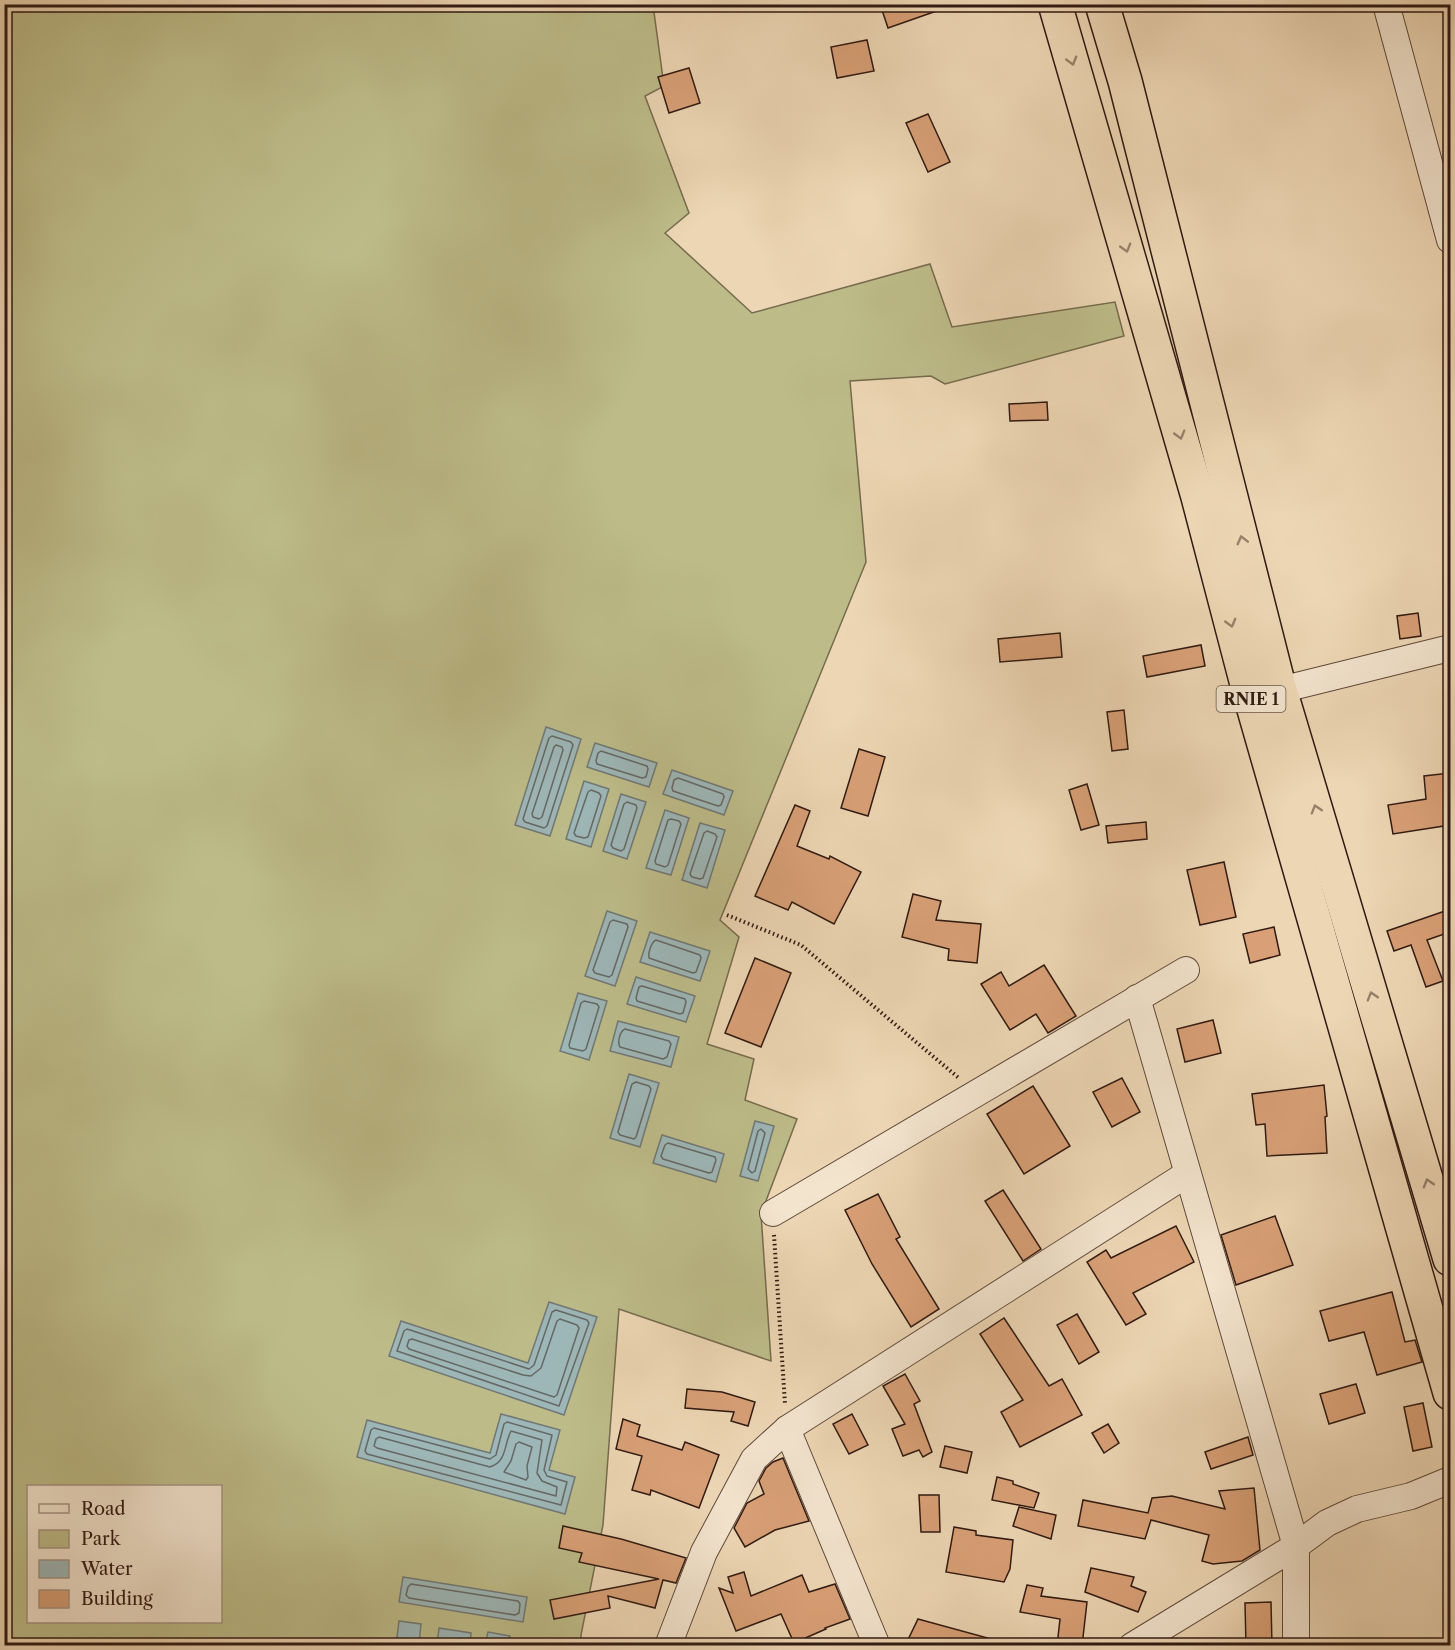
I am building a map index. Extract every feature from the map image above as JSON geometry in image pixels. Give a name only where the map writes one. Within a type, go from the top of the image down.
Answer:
[{"type":"highway","name":"RNIE 1","points":[[1055,4],[1195,486],[1249,692],[1450,1393]]},
{"type":"highway","name":"RNIE 1","points":[[1102,4],[1125,81],[1280,690],[1450,1259]]},
{"type":"street","points":[[1386,4],[1450,240]]},
{"type":"street","points":[[1280,690],[1450,648]]},
{"type":"street","points":[[772,1213],[1186,970]]},
{"type":"street","points":[[1137,998],[1296,1546],[1296,1646]]},
{"type":"street","points":[[668,1646],[704,1552],[754,1459],[787,1429],[1187,1174]]},
{"type":"street","points":[[787,1429],[877,1646]]},
{"type":"street","points":[[1132,1646],[1296,1546],[1327,1523],[1357,1509],[1411,1496],[1450,1480]]},
{"type":"path","points":[[727,915],[801,945],[976,1093]]},
{"type":"path","points":[[772,1213],[787,1429]]},
{"type":"green space","points":[[5,5],[653,5],[664,86],[645,96],[689,213],[665,233],[752,313],[930,264],[952,327],[1115,302],[1124,336],[945,384],[931,376],[850,381],[866,562],[720,920],[739,937],[707,1044],[754,1059],[745,1100],[797,1119],[761,1214],[771,1361],[619,1309],[603,1525],[581,1635],[581,1645],[5,1646]]},
{"type":"water","points":[[546,727],[581,739],[550,836],[515,825]]},
{"type":"water","points":[[595,743],[657,763],[649,787],[587,767]]},
{"type":"water","points":[[672,770],[733,791],[724,815],[663,794]]},
{"type":"water","points":[[584,781],[609,789],[591,847],[566,839]]},
{"type":"water","points":[[621,794],[646,802],[627,859],[603,851]]},
{"type":"water","points":[[665,810],[689,818],[671,875],[646,868]]},
{"type":"water","points":[[700,823],[725,830],[707,888],[682,880]]},
{"type":"water","points":[[607,911],[637,921],[615,986],[585,976]]},
{"type":"water","points":[[650,932],[710,951],[700,981],[640,962]]},
{"type":"water","points":[[636,977],[695,996],[686,1022],[627,1004]]},
{"type":"water","points":[[578,993],[607,1001],[589,1060],[560,1051]]},
{"type":"water","points":[[618,1021],[679,1037],[671,1067],[610,1051]]},
{"type":"water","points":[[629,1074],[659,1083],[640,1147],[610,1138]]},
{"type":"water","points":[[755,1121],[774,1126],[758,1181],[740,1176]]},
{"type":"water","points":[[662,1135],[724,1154],[716,1182],[653,1163]]},
{"type":"water","points":[[549,1302],[597,1317],[564,1415],[389,1356],[401,1321],[528,1363]]},
{"type":"water","points":[[501,1414],[560,1430],[549,1470],[575,1477],[565,1514],[357,1457],[367,1420],[490,1453]]},
{"type":"water","points":[[403,1577],[527,1597],[523,1622],[399,1602]]},
{"type":"water","points":[[399,1621],[421,1624],[419,1645],[396,1645]]},
{"type":"water","points":[[439,1628],[471,1633],[470,1645],[437,1645]]},
{"type":"water","points":[[488,1632],[510,1636],[508,1645],[485,1645]]},
{"type":"building","points":[[880,4],[947,4],[948,7],[888,28]]},
{"type":"building","points":[[867,40],[874,71],[837,78],[831,47]]},
{"type":"building","points":[[689,68],[700,103],[669,113],[658,77]]},
{"type":"building","points":[[928,114],[950,162],[928,172],[906,123]]},
{"type":"building","points":[[1047,402],[1048,420],[1010,421],[1009,404]]},
{"type":"building","points":[[1418,613],[1421,636],[1400,639],[1397,616]]},
{"type":"building","points":[[1060,633],[1062,657],[1000,662],[998,639]]},
{"type":"building","points":[[1201,645],[1205,666],[1147,677],[1143,656]]},
{"type":"building","points":[[1124,710],[1128,749],[1112,751],[1107,712]]},
{"type":"building","points":[[859,749],[885,757],[868,816],[841,808]]},
{"type":"building","points":[[1450,773],[1450,825],[1393,834],[1388,805],[1426,799],[1424,776]]},
{"type":"building","points":[[1087,784],[1099,825],[1081,830],[1069,790]]},
{"type":"building","points":[[795,805],[810,811],[797,846],[829,859],[830,856],[861,872],[834,924],[792,902],[788,910],[755,896]]},
{"type":"building","points":[[1146,822],[1147,839],[1108,843],[1106,826]]},
{"type":"building","points":[[1224,862],[1236,917],[1200,925],[1187,870]]},
{"type":"building","points":[[913,894],[941,901],[936,920],[981,924],[977,963],[948,960],[949,949],[902,937]]},
{"type":"building","points":[[1445,911],[1450,932],[1427,940],[1443,981],[1426,987],[1411,945],[1394,951],[1387,931]]},
{"type":"building","points":[[1274,927],[1280,955],[1250,963],[1243,934]]},
{"type":"building","points":[[755,958],[791,973],[761,1047],[725,1033]]},
{"type":"building","points":[[1044,965],[1076,1016],[1048,1033],[1036,1014],[1010,1030],[981,984],[1001,972],[1009,986]]},
{"type":"building","points":[[1213,1020],[1221,1053],[1185,1062],[1177,1029]]},
{"type":"building","points":[[1122,1078],[1140,1112],[1112,1127],[1093,1092]]},
{"type":"building","points":[[1324,1085],[1327,1153],[1267,1156],[1265,1124],[1256,1125],[1252,1094]]},
{"type":"building","points":[[1033,1086],[1070,1146],[1024,1174],[987,1114]]},
{"type":"building","points":[[1003,1190],[1041,1249],[1023,1261],[985,1201]]},
{"type":"building","points":[[878,1194],[900,1237],[896,1239],[939,1309],[911,1327],[872,1264],[845,1210]]},
{"type":"building","points":[[1275,1216],[1293,1265],[1236,1285],[1221,1235]]},
{"type":"building","points":[[1176,1226],[1194,1262],[1133,1293],[1146,1314],[1126,1325],[1087,1262],[1106,1250],[1111,1258]]},
{"type":"building","points":[[1392,1292],[1405,1342],[1415,1340],[1422,1362],[1377,1375],[1364,1332],[1329,1341],[1320,1311]]},
{"type":"building","points":[[1077,1314],[1099,1352],[1079,1364],[1057,1325]]},
{"type":"building","points":[[1004,1318],[1049,1386],[1062,1379],[1082,1415],[1020,1447],[1001,1412],[1023,1400],[980,1334]]},
{"type":"building","points":[[905,1374],[920,1401],[914,1404],[932,1452],[923,1457],[919,1450],[903,1456],[892,1429],[905,1424],[883,1386]]},
{"type":"building","points":[[1356,1384],[1365,1413],[1329,1424],[1320,1394]]},
{"type":"building","points":[[687,1389],[722,1392],[755,1402],[748,1426],[731,1421],[734,1412],[685,1408]]},
{"type":"building","points":[[1423,1403],[1432,1447],[1413,1451],[1404,1407]]},
{"type":"building","points":[[852,1414],[868,1445],[849,1454],[833,1424]]},
{"type":"building","points":[[623,1419],[640,1425],[637,1436],[682,1450],[685,1442],[719,1455],[699,1508],[651,1490],[650,1495],[632,1490],[642,1456],[616,1449]]},
{"type":"building","points":[[1108,1424],[1119,1443],[1104,1453],[1092,1433]]},
{"type":"building","points":[[1248,1437],[1253,1455],[1211,1469],[1205,1452]]},
{"type":"building","points":[[945,1446],[972,1452],[967,1473],[940,1467]]},
{"type":"building","points":[[783,1458],[809,1521],[775,1530],[745,1547],[734,1528],[747,1503],[764,1494],[759,1481],[766,1468]]},
{"type":"building","points":[[997,1477],[1013,1481],[1013,1484],[1039,1493],[1034,1508],[992,1500]]},
{"type":"building","points":[[1254,1488],[1260,1550],[1242,1561],[1213,1564],[1202,1561],[1209,1535],[1151,1520],[1145,1539],[1078,1526],[1083,1500],[1148,1513],[1152,1498],[1172,1496],[1225,1509],[1219,1491]]},
{"type":"building","points":[[919,1495],[939,1495],[940,1532],[921,1532]]},
{"type":"building","points":[[1019,1507],[1056,1515],[1051,1539],[1013,1526]]},
{"type":"building","points":[[563,1526],[621,1539],[686,1558],[676,1583],[663,1580],[655,1608],[608,1596],[610,1608],[554,1619],[550,1600],[659,1579],[579,1562],[582,1553],[559,1548]]},
{"type":"building","points":[[954,1527],[976,1531],[976,1535],[1013,1540],[1010,1569],[1004,1582],[946,1572]]},
{"type":"building","points":[[1091,1568],[1134,1577],[1131,1586],[1146,1592],[1138,1612],[1085,1592]]},
{"type":"building","points":[[744,1572],[751,1596],[802,1575],[809,1592],[835,1584],[850,1619],[794,1643],[781,1614],[736,1631],[719,1588],[733,1593],[728,1577]]},
{"type":"building","points":[[1027,1585],[1043,1588],[1041,1596],[1087,1602],[1082,1646],[1057,1646],[1060,1619],[1020,1612]]},
{"type":"building","points":[[1271,1602],[1272,1646],[1246,1646],[1245,1603]]},
{"type":"building","points":[[918,1619],[995,1640],[994,1646],[905,1646]]}]
